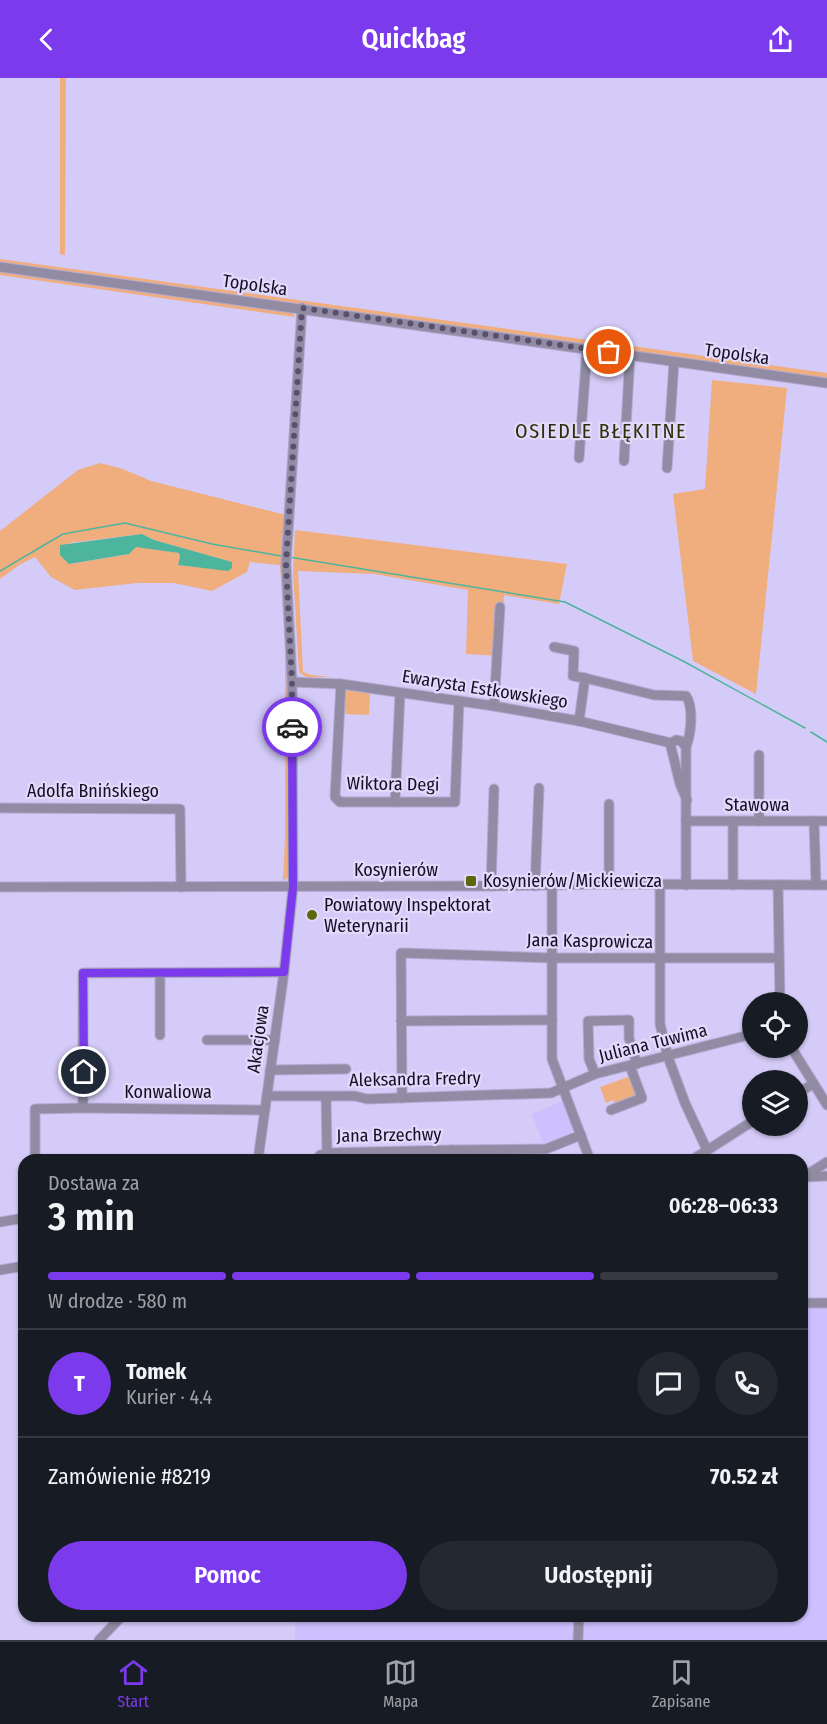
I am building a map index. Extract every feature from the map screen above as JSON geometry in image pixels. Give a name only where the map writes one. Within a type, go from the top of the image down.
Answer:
[{"type":"street","name":"Topolska","points":[[0,267],[827,383]]},
{"type":"street","name":"Akacjowa","points":[[259,1154],[284,972],[293,887],[292,682],[286,552],[302,308]]},
{"type":"street","points":[[579,458],[587,349]]},
{"type":"street","points":[[624,461],[630,355]]},
{"type":"street","points":[[667,468],[674,362]]},
{"type":"street","points":[[494,706],[500,607]]},
{"type":"street","points":[[554,647],[574,651],[573,676],[654,695],[686,696],[690,701],[689,737],[686,747],[686,885]]},
{"type":"street","points":[[579,721],[585,678]]},
{"type":"street","name":"Ewarysta Estkowskiego","points":[[292,682],[341,684],[494,706],[579,721],[671,743],[681,741],[686,747]]},
{"type":"street","name":"Wiktora Degi","points":[[341,684],[335,797],[340,802],[455,802],[459,701]]},
{"type":"street","points":[[394,802],[400,693]]},
{"type":"street","points":[[671,743],[673,758],[687,800]]},
{"type":"street","points":[[759,755],[759,821]]},
{"type":"street","points":[[535,885],[539,788]]},
{"type":"street","points":[[491,886],[494,789]]},
{"type":"street","points":[[600,797],[612,803],[609,884]]},
{"type":"street","name":"Adolfa Bnińskiego","points":[[0,808],[180,808],[180,887]]},
{"type":"street","name":"Stawowa","points":[[686,821],[827,821]]},
{"type":"street","points":[[733,821],[733,885]]},
{"type":"street","points":[[814,821],[816,885]]},
{"type":"street","points":[[552,885],[552,1059],[588,1154]]},
{"type":"street","points":[[660,885],[660,1024],[668,1057],[685,1103],[708,1150]]},
{"type":"street","points":[[778,885],[780,992]]},
{"type":"street","name":"Kosynierów","points":[[0,887],[827,885]]},
{"type":"street","name":"Jana Kasprowicza","points":[[401,1021],[401,953],[552,958],[778,958]]},
{"type":"street","points":[[83,1108],[83,973],[284,972]]},
{"type":"street","points":[[160,973],[160,1035]]},
{"type":"street","points":[[402,1098],[401,1021],[552,1020]]},
{"type":"street","points":[[595,1074],[589,1059],[588,1021],[629,1020],[633,1065],[642,1098],[611,1110]]},
{"type":"street","name":"Juliana Tuwima","points":[[562,1088],[595,1074],[742,1037]]},
{"type":"street","points":[[207,1040],[275,1040]]},
{"type":"street","points":[[798,1058],[827,1106]]},
{"type":"street","points":[[270,1071],[346,1069]]},
{"type":"street","points":[[808,1087],[813,1084]]},
{"type":"street","name":"Aleksandra Fredry","points":[[267,1096],[355,1096],[367,1099],[551,1093],[562,1088]]},
{"type":"street","points":[[324,1154],[327,1153],[326,1097]]},
{"type":"street","name":"Konwaliowa","points":[[35,1154],[35,1109],[265,1110]]},
{"type":"street","points":[[702,1154],[742,1128]]},
{"type":"street","name":"Jana Brzechwy","points":[[468,1154],[546,1149],[581,1135]]},
{"type":"street","name":"Jana Brzechwy","points":[[327,1153],[390,1154]]},
{"type":"street","points":[[808,1175],[825,1170]]},
{"type":"street","points":[[0,1222],[18,1219]]},
{"type":"street","points":[[0,1270],[18,1267]]},
{"type":"street","points":[[808,1303],[827,1303]]},
{"type":"street","points":[[99,1640],[116,1622]]},
{"type":"street","points":[[578,1640],[579,1622]]},
{"type":"shaded area","points":[[60,78],[66,78],[65,255],[60,254]]},
{"type":"shaded area","points":[[0,259],[827,373],[827,379],[0,263]]},
{"type":"shaded area","points":[[0,272],[293,313],[295,317],[0,275]]},
{"type":"shaded area","points":[[712,380],[787,388],[756,694],[693,661],[673,494],[705,489]]},
{"type":"shaded area","points":[[100,463],[123,469],[151,481],[286,515],[289,876],[283,881],[285,640],[280,565],[250,562],[247,572],[212,591],[174,583],[137,583],[75,590],[51,577],[35,557],[0,579],[0,531],[78,470]],"holes":[[[142,534],[154,540],[231,562],[232,568],[215,569],[179,565],[179,553],[136,546],[129,554],[70,564],[69,543]]]},
{"type":"shaded area","points":[[295,530],[567,564],[559,604],[504,595],[501,656],[466,654],[468,590],[374,574],[298,571],[303,672],[333,677],[306,677],[299,672],[293,572]]},
{"type":"shaded area","points":[[142,534],[154,540],[232,562],[232,568],[228,571],[178,565],[179,553],[136,547],[129,554],[69,564],[60,555],[60,545]]},
{"type":"shaded area","points":[[348,689],[370,692],[369,715],[344,714],[345,693]]},
{"type":"shaded area","points":[[631,1076],[637,1094],[615,1103],[613,1100],[606,1103],[600,1087]]},
{"type":"shaded area","points":[[563,1101],[573,1129],[570,1134],[543,1144],[532,1114]]},
{"type":"shaded area","points":[[808,1308],[827,1308],[827,1640],[295,1640],[295,1622],[808,1622]]},
{"type":"waterway","points":[[0,571],[63,534],[125,523],[212,544],[281,556]]},
{"type":"waterway","points":[[289,557],[565,602],[683,661],[805,728]]},
{"type":"waterway","points":[[811,732],[827,742]]},
{"type":"way so far","points":[[292,727],[286,564],[302,308],[609,352]]},
{"type":"place","name":"Kosynierów/Mickiewicza","points":[[471,881]]},
{"type":"place","name":"Powiatowy Inspektorat Weterynarii","points":[[312,915]]},
{"type":"district","name":"OSIEDLE BŁĘKITNE","points":[[601,431]]},
{"type":"route","points":[[84,1072],[83,973],[284,972],[293,887],[292,727]]}]
